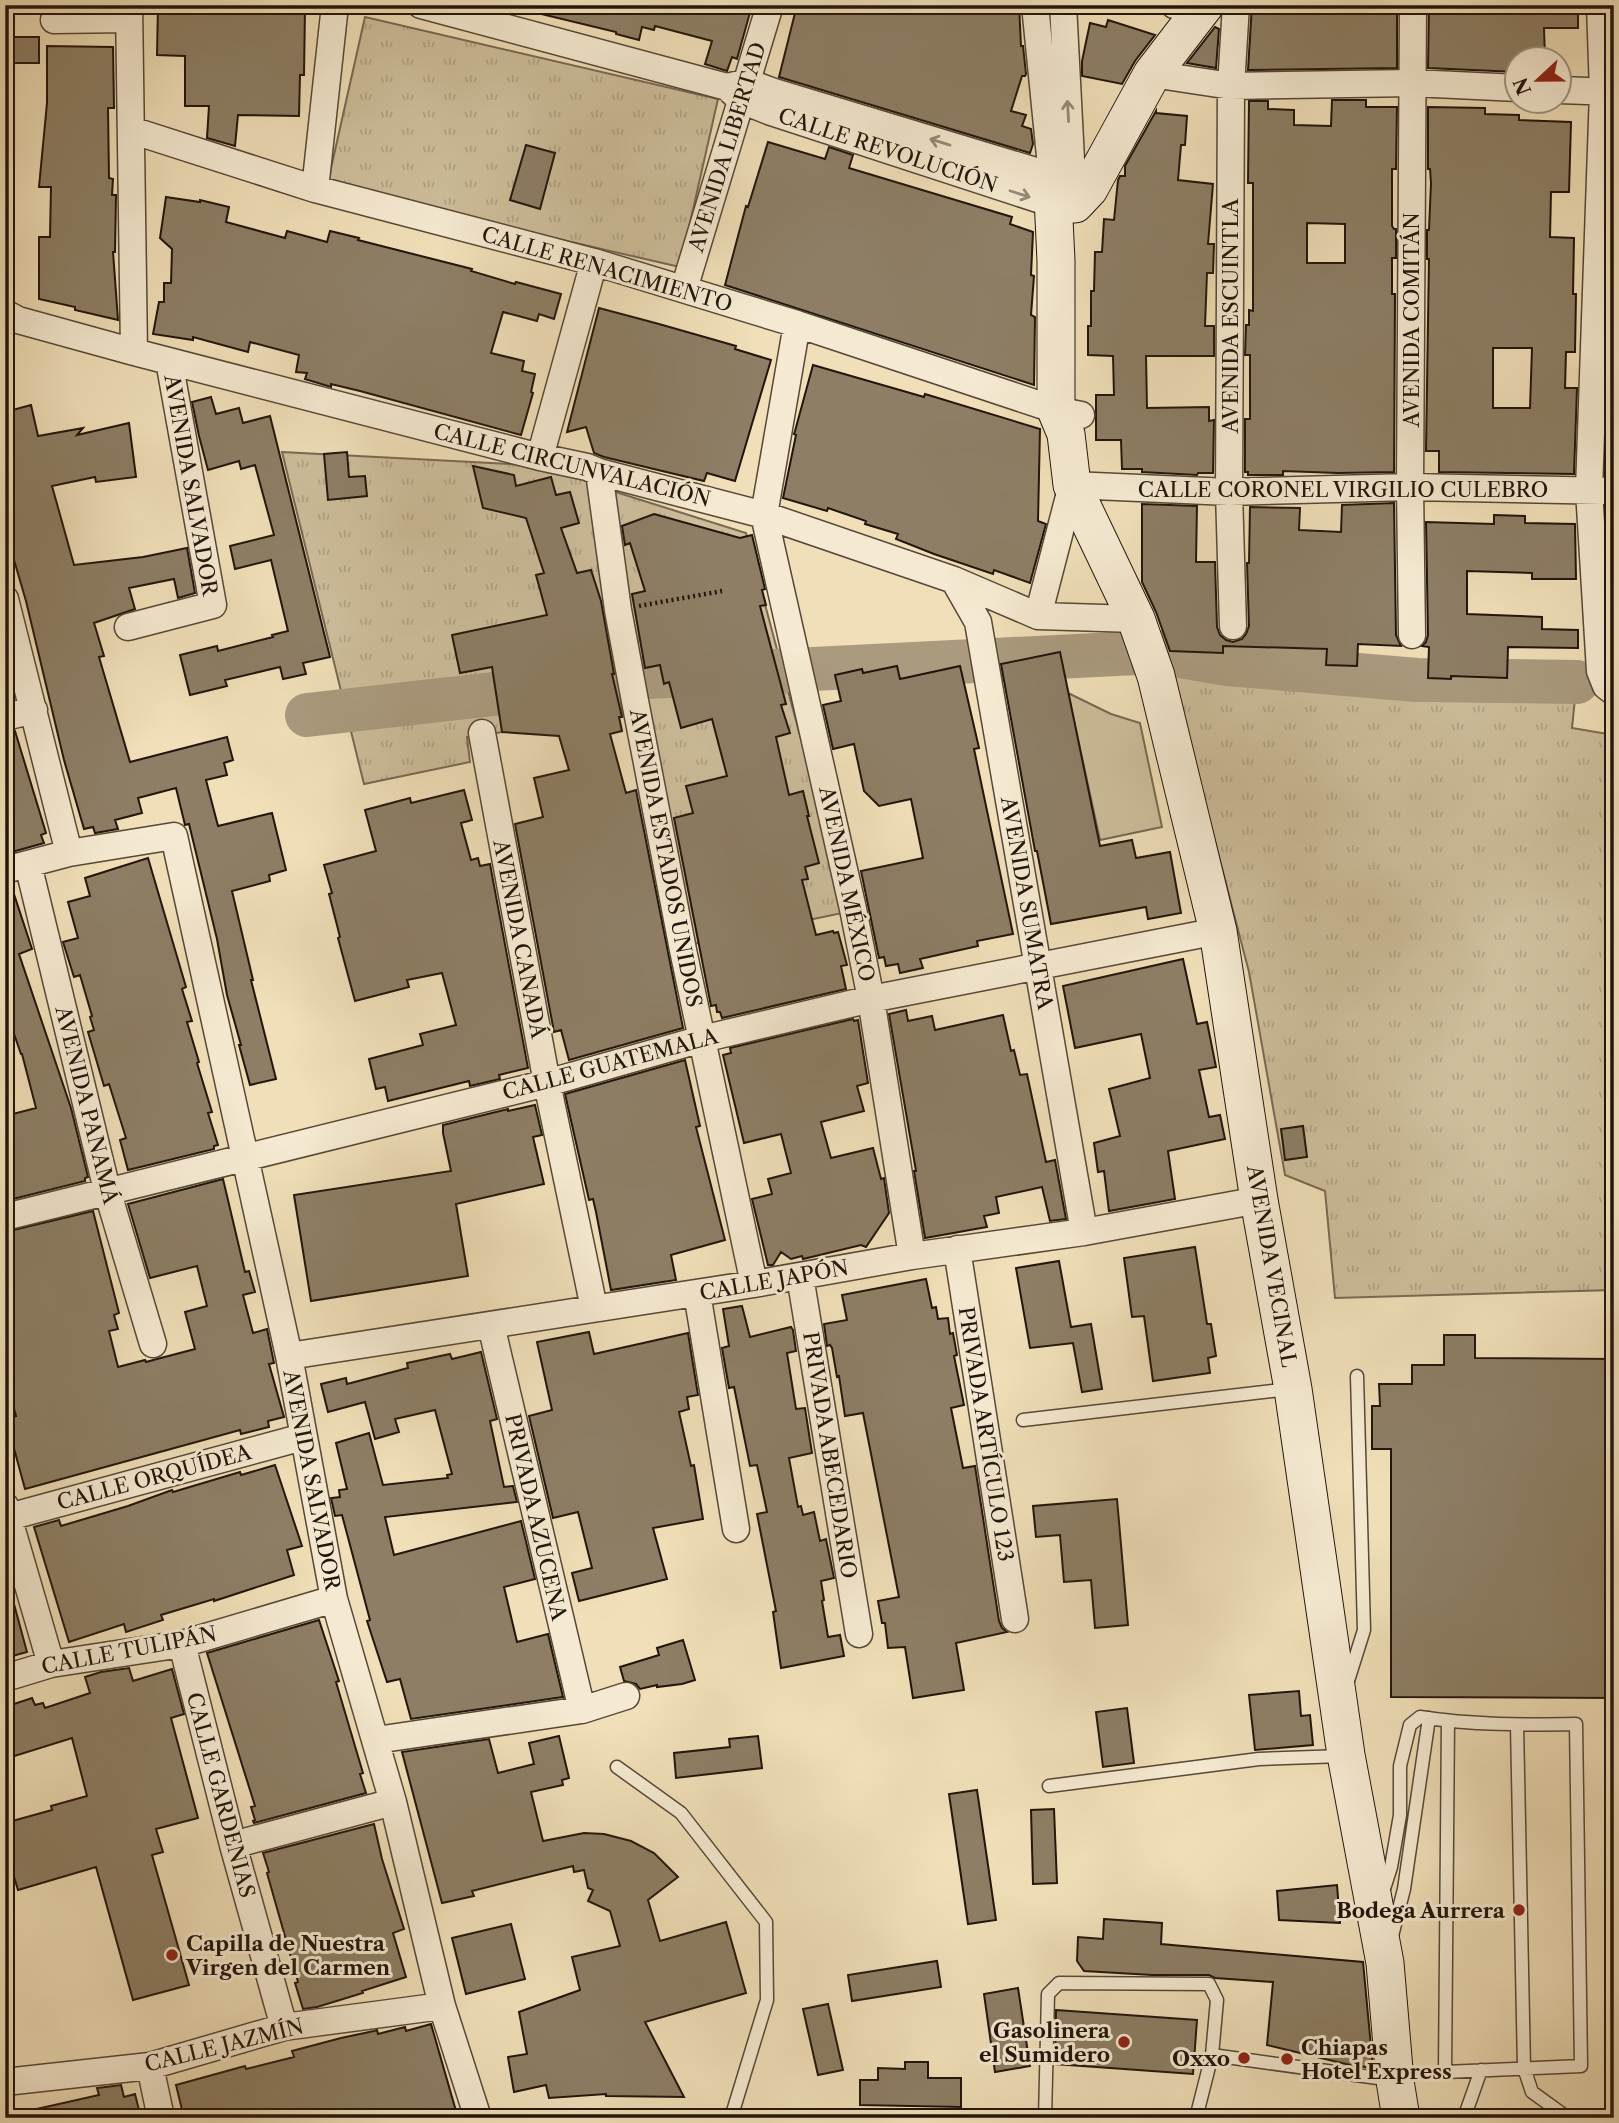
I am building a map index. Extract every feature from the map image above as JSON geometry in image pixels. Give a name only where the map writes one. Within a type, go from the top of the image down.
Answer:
[{"type":"street","points":[[315,189],[335,5]]},
{"type":"street","name":"CALLE REVOLUCIÓN","points":[[421,5],[738,90],[774,92],[1068,190]]},
{"type":"street","name":"AVENIDA LIBERTAD","points":[[684,289],[738,90],[770,5]]},
{"type":"street","points":[[1035,5],[1068,190]]},
{"type":"street","points":[[1063,5],[1068,190]]},
{"type":"street","name":"AVENIDA ESCUINTLA","points":[[1233,626],[1229,492],[1231,86],[1236,5]]},
{"type":"street","name":"AVENIDA COMITÁN","points":[[1412,635],[1410,487],[1413,5]]},
{"type":"street","points":[[1600,5],[1609,92],[1600,671],[1606,686],[1614,692]]},
{"type":"street","points":[[1068,190],[1152,74],[1193,7]]},
{"type":"street","points":[[54,20],[129,12],[134,352]]},
{"type":"street","points":[[1152,74],[1231,86],[1413,83],[1504,87]]},
{"type":"street","points":[[1574,91],[1609,92]]},
{"type":"street","name":"CALLE RENACIMIENTO","points":[[131,130],[315,189],[594,262],[684,289],[797,324],[1068,420]]},
{"type":"street","name":"AVENIDA VECINAL","points":[[1068,190],[1056,261],[1072,485],[1136,619],[1156,676],[1218,931],[1259,1200],[1293,1388],[1346,1755],[1385,1963],[1395,2081],[1401,2118]]},
{"type":"street","points":[[540,457],[594,262]]},
{"type":"street","name":"CALLE CIRCUNVALACIÓN","points":[[5,313],[18,320],[134,352],[587,467],[764,515],[954,580],[1038,616],[1136,619]]},
{"type":"street","points":[[764,515],[797,324]]},
{"type":"street","name":"AVENIDA SALVADOR","points":[[128,627],[213,605],[169,361]]},
{"type":"street","name":"AVENIDA ESTADOS UNIDOS","points":[[599,472],[618,610],[702,1039],[754,1284]]},
{"type":"street","points":[[1038,616],[1072,485]]},
{"type":"street","name":"CALLE CORONEL VIRGILIO CULEBRO","points":[[1072,485],[1229,492],[1410,487],[1601,490]]},
{"type":"street","name":"AVENIDA MÉXICO","points":[[764,515],[871,999],[912,1256]]},
{"type":"street","name":"AVENIDA SUMATRA","points":[[954,580],[978,622],[1084,1232]]},
{"type":"street","points":[[5,599],[69,853],[16,867]]},
{"type":"street","points":[[5,717],[34,709]]},
{"type":"street","name":"AVENIDA CANADÁ","points":[[481,733],[547,1083],[594,1308]]},
{"type":"street","name":"AVENIDA SALVADOR","points":[[69,853],[174,836],[289,1356],[334,1599],[393,1802],[442,2006],[478,2118]]},
{"type":"street","name":"AVENIDA PANAMÁ","points":[[16,867],[153,1344]]},
{"type":"street","name":"CALLE GUATEMALA","points":[[5,1217],[547,1083],[702,1039],[871,999],[1218,931]]},
{"type":"street","name":"CALLE JAPÓN","points":[[289,1356],[754,1284],[912,1256],[1084,1232],[1259,1200]]},
{"type":"street","name":"PRIVADA ARTÍCULO 123","points":[[957,1250],[1015,1619]]},
{"type":"street","name":"PRIVADA ABECEDARIO","points":[[800,1276],[859,1634]]},
{"type":"street","points":[[697,1293],[736,1529]]},
{"type":"street","name":"PRIVADA AZUCENA","points":[[491,1325],[582,1710]]},
{"type":"street","name":"CALLE ORQUÍDEA","points":[[6,1514],[303,1437]]},
{"type":"street","points":[[6,1514],[51,1664]]},
{"type":"street","name":"CALLE TULIPÁN","points":[[5,1678],[51,1664],[182,1644],[334,1599]]},
{"type":"street","name":"CALLE GARDENIAS","points":[[182,1644],[233,1845],[284,2026]]},
{"type":"street","points":[[376,1740],[582,1710],[626,1696]]},
{"type":"street","points":[[233,1845],[393,1802]]},
{"type":"street","name":"CALLE JAZMÍN","points":[[5,2082],[150,2066],[284,2026],[442,2006]]},
{"type":"street","points":[[150,2066],[161,2118]]},
{"type":"lane","points":[[1340,1704],[1364,1630],[1357,1376]]},
{"type":"lane","points":[[1023,1420],[1293,1388]]},
{"type":"lane","points":[[1375,1915],[1391,1867],[1400,1815],[1400,1766],[1410,1725],[1420,1717],[1517,1725],[1576,1724],[1581,2066],[1445,2072],[1448,1721]]},
{"type":"lane","points":[[1385,1963],[1404,1889],[1429,1718]]},
{"type":"lane","points":[[1517,1725],[1524,2068],[1532,2092],[1568,2118]]},
{"type":"lane","points":[[1049,1786],[1259,1759],[1346,1755]]},
{"type":"lane","points":[[617,1767],[681,1813],[766,1922],[767,2000],[731,2118]]},
{"type":"lane","points":[[1045,2118],[1048,1994],[1059,1983],[1209,1984],[1217,2000],[1212,2055],[1196,2118]]},
{"type":"lane","points":[[1212,2055],[1395,2081]]},
{"type":"lane","points":[[1464,2118],[1480,2070]]},
{"type":"path","points":[[618,610],[722,591]]},
{"type":"green space","points":[[365,17],[718,99],[680,267],[327,186]]},
{"type":"green space","points":[[282,452],[585,468],[623,715],[467,737],[470,762],[364,784]]},
{"type":"green space","points":[[606,489],[746,533],[847,912],[684,946]]},
{"type":"green space","points":[[1170,668],[1576,689],[1572,728],[1614,735],[1614,1290],[1335,1298],[1325,1191],[1285,1175],[1249,972]]},
{"type":"green space","points":[[1068,693],[1111,714],[1140,723],[1162,827],[1100,840]]},
{"type":"building","points":[[158,5],[269,5],[305,9],[304,75],[300,75],[299,116],[238,115],[235,146],[207,138],[209,106],[185,106],[185,56],[157,55]]},
{"type":"building","points":[[537,5],[738,5],[751,9],[737,59],[732,57],[727,71],[705,64],[712,41],[655,26],[654,30],[642,27],[639,40],[537,13]]},
{"type":"building","points":[[797,5],[1019,5],[1021,46],[1026,74],[1022,76],[1011,111],[1026,115],[1022,126],[1031,129],[1033,144],[1030,153],[779,77]]},
{"type":"building","points":[[1252,5],[1396,5],[1397,68],[1248,70]]},
{"type":"building","points":[[1578,5],[1578,28],[1544,28],[1545,46],[1504,46],[1504,71],[1428,68],[1429,7]]},
{"type":"building","points":[[1108,20],[1155,35],[1122,84],[1082,76],[1082,61],[1090,23],[1106,27]]},
{"type":"building","points":[[1215,27],[1219,29],[1216,68],[1187,63]]},
{"type":"building","points":[[12,37],[39,37],[39,63],[13,63]]},
{"type":"building","points":[[47,46],[113,47],[114,108],[108,108],[109,178],[113,179],[112,195],[116,195],[113,252],[118,320],[39,299],[39,237],[50,237],[51,187],[39,187],[47,103]]},
{"type":"building","points":[[1332,100],[1366,100],[1366,107],[1397,107],[1396,169],[1392,169],[1392,226],[1396,229],[1396,258],[1392,258],[1392,294],[1395,294],[1394,472],[1283,471],[1283,475],[1248,475],[1248,472],[1245,472],[1245,419],[1250,419],[1250,355],[1245,355],[1246,325],[1249,325],[1249,310],[1253,311],[1253,183],[1248,183],[1249,101],[1268,101],[1268,109],[1294,110],[1294,125],[1331,126]],"holes":[[[1307,223],[1345,224],[1345,263],[1307,263]]]},
{"type":"building","points":[[1428,107],[1485,108],[1485,114],[1519,116],[1519,120],[1571,122],[1569,192],[1551,192],[1550,237],[1574,238],[1575,352],[1566,352],[1565,388],[1577,388],[1574,474],[1439,472],[1439,451],[1426,451],[1429,259],[1427,230],[1430,169]],"holes":[[[1493,348],[1532,348],[1530,408],[1493,408]]]},
{"type":"building","points":[[1156,111],[1187,116],[1178,180],[1213,184],[1208,244],[1214,244],[1213,273],[1207,273],[1205,326],[1214,326],[1214,356],[1146,356],[1147,408],[1209,407],[1209,421],[1214,420],[1213,473],[1197,475],[1122,469],[1121,440],[1096,440],[1096,395],[1114,395],[1113,356],[1088,355],[1095,252],[1102,252],[1104,219],[1114,220],[1118,180],[1120,176],[1125,176],[1125,166]]},
{"type":"building","points":[[768,142],[825,159],[829,147],[853,155],[849,168],[1012,217],[1010,224],[1033,232],[1031,315],[1035,317],[1034,385],[725,285],[746,206],[748,207]]},
{"type":"building","points":[[526,145],[555,153],[540,209],[510,200]]},
{"type":"building","points":[[166,197],[200,200],[229,207],[226,222],[285,238],[287,231],[327,242],[330,231],[472,269],[471,271],[515,284],[516,282],[561,294],[554,319],[539,314],[537,321],[503,312],[491,353],[524,361],[522,371],[535,374],[533,393],[521,435],[360,391],[331,384],[331,387],[305,379],[307,373],[296,372],[299,355],[250,342],[248,352],[193,337],[193,340],[153,334],[159,302],[164,302],[164,283],[171,283],[172,249],[160,238]]},
{"type":"building","points":[[599,308],[736,346],[735,349],[771,360],[735,481],[707,473],[704,481],[604,457],[594,453],[586,427],[567,432]]},
{"type":"building","points":[[813,365],[924,397],[925,394],[1040,429],[1038,521],[1046,524],[1030,583],[934,554],[896,539],[898,534],[865,524],[866,521],[828,508],[827,511],[783,498],[796,435],[794,434]]},
{"type":"building","points":[[1608,389],[1614,389],[1614,445],[1606,445]]},
{"type":"building","points":[[211,397],[216,414],[239,408],[243,423],[270,416],[330,657],[303,663],[306,674],[283,679],[280,667],[225,680],[227,686],[190,695],[180,655],[217,646],[218,651],[288,631],[271,560],[235,569],[230,546],[274,535],[255,465],[241,469],[239,461],[208,470],[192,402]]},
{"type":"building","points":[[31,405],[38,436],[83,428],[77,435],[129,423],[136,477],[96,482],[95,477],[52,486],[74,565],[143,557],[187,548],[195,593],[178,598],[174,579],[129,588],[135,609],[94,623],[104,656],[99,657],[130,762],[227,737],[233,760],[224,763],[227,775],[206,780],[218,826],[272,813],[286,870],[269,875],[270,881],[232,891],[276,1079],[250,1085],[189,824],[185,825],[176,788],[138,798],[142,813],[115,820],[118,829],[95,833],[93,827],[84,829],[5,529],[5,412]]},
{"type":"building","points":[[347,452],[349,477],[365,476],[367,496],[328,500],[324,454]]},
{"type":"building","points":[[473,466],[514,475],[516,486],[551,477],[556,495],[570,492],[579,523],[561,528],[577,573],[591,570],[601,601],[612,674],[622,717],[619,717],[622,731],[610,734],[626,793],[636,790],[683,1028],[569,1060],[561,1030],[554,1032],[515,824],[543,817],[534,778],[569,770],[559,736],[502,732],[492,667],[460,673],[452,635],[547,615],[536,575],[544,573],[526,518],[483,508]]},
{"type":"building","points":[[1394,503],[1396,635],[1401,646],[1358,644],[1357,666],[1326,665],[1327,649],[1223,646],[1223,653],[1170,651],[1142,582],[1142,504],[1197,506],[1196,562],[1215,562],[1217,627],[1220,635],[1233,642],[1242,639],[1249,626],[1247,563],[1250,507],[1300,508],[1299,530],[1341,532],[1342,505]]},
{"type":"building","points":[[654,514],[740,538],[752,535],[765,589],[762,590],[766,605],[760,606],[786,704],[781,705],[790,733],[776,737],[789,795],[803,791],[819,863],[805,867],[808,879],[802,880],[816,935],[838,932],[847,965],[841,966],[846,989],[722,1018],[716,1005],[711,1006],[674,818],[693,813],[686,786],[727,776],[712,719],[681,728],[669,682],[664,684],[660,665],[645,668],[632,594],[645,591],[630,543],[625,545],[622,526]]},
{"type":"building","points":[[1494,515],[1525,516],[1525,523],[1575,524],[1576,579],[1532,579],[1532,573],[1467,571],[1467,614],[1542,617],[1542,629],[1578,630],[1578,648],[1508,647],[1507,678],[1428,678],[1429,647],[1422,646],[1428,635],[1426,522],[1494,524]]},
{"type":"building","points":[[1060,652],[1100,846],[1132,840],[1136,858],[1170,852],[1181,913],[1148,919],[1146,907],[1051,924],[1001,664]]},
{"type":"building","points":[[897,666],[900,679],[960,666],[979,748],[974,749],[1013,934],[977,941],[978,946],[920,959],[923,968],[900,973],[898,964],[886,966],[884,957],[879,958],[861,871],[923,858],[911,799],[879,806],[864,791],[854,744],[833,749],[823,705],[841,701],[835,675]]},
{"type":"building","points":[[15,731],[46,833],[41,835],[44,843],[5,854],[5,732]]},
{"type":"building","points":[[464,790],[472,820],[461,823],[471,860],[478,858],[480,866],[490,864],[528,1068],[499,1075],[500,1079],[470,1086],[469,1081],[388,1101],[385,1087],[376,1089],[369,1059],[423,1045],[420,1034],[456,1025],[442,973],[407,980],[409,987],[355,1001],[338,938],[340,937],[329,894],[332,893],[324,865],[376,851],[365,810],[410,798],[411,803]]},
{"type":"building","points":[[148,858],[186,987],[182,989],[192,1021],[187,1022],[212,1112],[208,1113],[218,1145],[214,1146],[214,1149],[128,1170],[120,1140],[126,1138],[109,1084],[104,1086],[88,1032],[94,1030],[90,1017],[92,1016],[80,975],[74,977],[63,942],[78,938],[68,902],[90,896],[85,878]]},
{"type":"building","points":[[5,885],[11,885],[32,949],[19,954],[71,1108],[88,1177],[85,1181],[5,1201],[5,1116],[36,1108],[14,1034],[5,1037]]},
{"type":"building","points":[[1183,959],[1197,1024],[1207,1022],[1216,1067],[1199,1070],[1209,1117],[1220,1115],[1225,1139],[1168,1151],[1175,1199],[1109,1211],[1104,1171],[1098,1172],[1094,1143],[1120,1136],[1109,1089],[1150,1078],[1141,1034],[1075,1048],[1063,986]]},
{"type":"building","points":[[906,1010],[908,1021],[932,1016],[935,1030],[1003,1015],[1011,1051],[1014,1050],[1020,1075],[1027,1074],[1046,1162],[1055,1160],[1066,1219],[1050,1221],[1042,1187],[996,1197],[999,1213],[984,1216],[987,1227],[925,1238],[889,1014]]},
{"type":"building","points":[[858,1020],[868,1083],[857,1086],[864,1111],[821,1122],[831,1158],[873,1148],[881,1179],[884,1178],[889,1213],[866,1247],[861,1245],[803,1259],[802,1256],[791,1259],[781,1252],[773,1265],[768,1265],[752,1199],[772,1194],[768,1179],[791,1173],[781,1134],[744,1143],[723,1055],[731,1053],[730,1048]]},
{"type":"building","points":[[685,1060],[700,1126],[696,1127],[725,1240],[671,1255],[676,1280],[611,1290],[593,1199],[589,1200],[565,1094]]},
{"type":"building","points":[[535,1105],[542,1135],[533,1137],[544,1184],[456,1204],[468,1276],[311,1301],[294,1195],[451,1171],[443,1125]]},
{"type":"building","points":[[1303,1126],[1307,1157],[1285,1160],[1281,1129]]},
{"type":"building","points":[[223,1179],[245,1272],[249,1271],[255,1292],[243,1295],[253,1333],[267,1329],[274,1363],[269,1364],[284,1417],[268,1421],[269,1427],[241,1434],[240,1430],[25,1489],[6,1419],[16,1416],[5,1374],[5,1232],[93,1211],[119,1313],[114,1315],[118,1329],[109,1331],[118,1367],[145,1360],[146,1362],[195,1349],[185,1312],[207,1306],[197,1266],[150,1278],[128,1204]]},
{"type":"building","points":[[1195,1247],[1207,1324],[1211,1324],[1216,1356],[1208,1358],[1210,1373],[1153,1381],[1144,1316],[1132,1317],[1124,1258]]},
{"type":"building","points":[[1059,1261],[1071,1327],[1091,1324],[1102,1389],[1082,1392],[1073,1343],[1030,1348],[1016,1268]]},
{"type":"building","points":[[926,1279],[932,1308],[936,1307],[938,1319],[948,1318],[950,1334],[953,1333],[957,1355],[954,1356],[964,1405],[951,1408],[963,1468],[975,1466],[999,1621],[1007,1632],[956,1643],[964,1690],[913,1698],[905,1647],[888,1648],[885,1623],[882,1623],[878,1601],[899,1597],[863,1413],[845,1416],[839,1376],[837,1377],[832,1348],[827,1346],[824,1324],[847,1320],[842,1295]]},
{"type":"building","points":[[742,1306],[750,1337],[791,1327],[793,1330],[796,1351],[787,1353],[796,1409],[805,1408],[812,1453],[789,1458],[798,1507],[801,1506],[803,1515],[814,1512],[820,1541],[826,1539],[834,1578],[821,1581],[822,1601],[828,1637],[840,1635],[844,1656],[781,1668],[773,1612],[776,1611],[757,1514],[767,1512],[757,1465],[750,1466],[734,1387],[729,1388],[722,1348],[729,1346],[723,1309]]},
{"type":"building","points":[[589,1332],[594,1354],[688,1333],[698,1395],[687,1397],[689,1409],[679,1412],[691,1466],[694,1465],[703,1519],[653,1528],[667,1579],[579,1601],[572,1573],[592,1568],[578,1512],[553,1518],[529,1416],[552,1410],[537,1342]]},
{"type":"building","points":[[1444,1335],[1475,1335],[1475,1358],[1613,1359],[1613,1698],[1391,1697],[1391,1449],[1372,1449],[1372,1406],[1380,1406],[1379,1384],[1412,1384],[1412,1365],[1444,1365]]},
{"type":"building","points":[[481,1352],[497,1419],[490,1421],[504,1487],[513,1486],[517,1502],[385,1517],[394,1555],[521,1521],[535,1579],[504,1587],[517,1642],[548,1634],[563,1697],[411,1719],[400,1679],[387,1682],[367,1621],[370,1620],[342,1515],[335,1516],[331,1498],[340,1497],[339,1490],[347,1489],[336,1443],[369,1433],[383,1485],[448,1478],[447,1475],[452,1474],[435,1410],[395,1419],[399,1432],[375,1439],[365,1402],[328,1412],[321,1384],[346,1378],[347,1384],[408,1368],[407,1363],[450,1354],[452,1359]]},
{"type":"building","points":[[275,1465],[302,1546],[287,1550],[294,1575],[161,1615],[163,1620],[126,1632],[124,1624],[69,1642],[34,1527],[59,1520],[61,1526],[172,1490],[173,1492],[240,1472],[241,1475]]},
{"type":"building","points":[[1117,1499],[1128,1625],[1095,1628],[1091,1580],[1064,1582],[1060,1535],[1036,1537],[1033,1506]]},
{"type":"building","points":[[11,1593],[27,1652],[5,1658],[5,1594]]},
{"type":"building","points":[[319,1620],[339,1681],[336,1682],[363,1773],[360,1774],[366,1793],[254,1823],[251,1807],[255,1806],[207,1653]]},
{"type":"building","points":[[683,1640],[695,1680],[640,1689],[636,1684],[624,1681],[620,1667],[659,1655],[657,1648]]},
{"type":"building","points":[[129,1668],[133,1681],[172,1669],[184,1714],[171,1718],[198,1818],[156,1829],[163,1852],[152,1855],[189,1985],[133,2000],[96,1867],[18,1890],[8,1857],[5,1858],[5,1823],[52,1810],[51,1806],[87,1796],[72,1738],[5,1759],[5,1707],[32,1698],[35,1705],[43,1703],[45,1708],[90,1693],[85,1677]]},
{"type":"building","points":[[1299,1691],[1301,1716],[1310,1715],[1313,1745],[1255,1750],[1249,1695]]},
{"type":"building","points":[[1127,1708],[1134,1763],[1103,1767],[1096,1712]]},
{"type":"building","points":[[559,1736],[569,1778],[562,1780],[563,1785],[531,1792],[543,1841],[584,1833],[604,1834],[631,1841],[654,1853],[678,1877],[648,1900],[660,1941],[726,1922],[746,1993],[645,2022],[684,2097],[606,2094],[549,2098],[546,2085],[514,2092],[508,2057],[527,2054],[519,2012],[580,1990],[572,1957],[620,1946],[610,1911],[588,1901],[593,1890],[588,1888],[584,1870],[574,1872],[573,1866],[472,1891],[474,1896],[442,1903],[402,1752],[489,1739],[498,1773],[534,1764],[529,1743]]},
{"type":"building","points":[[758,1736],[762,1768],[676,1778],[674,1753],[730,1747],[729,1739]]},
{"type":"building","points":[[977,1790],[996,1920],[968,1924],[949,1794]]},
{"type":"building","points":[[1054,1809],[1057,1883],[1033,1884],[1031,1810]]},
{"type":"building","points":[[374,1824],[404,1929],[393,1933],[406,1977],[362,1991],[363,1993],[303,2009],[263,1853]]},
{"type":"building","points":[[1337,1885],[1340,1923],[1279,1920],[1277,1891]]},
{"type":"building","points":[[1104,1919],[1162,1923],[1161,1944],[1363,1962],[1373,2068],[1267,2045],[1273,1982],[1215,1978],[1209,1975],[1084,1971],[1077,1961],[1078,1937],[1103,1939]]},
{"type":"building","points":[[511,1924],[525,1979],[466,1994],[452,1938]]},
{"type":"building","points":[[937,1961],[941,1987],[852,2001],[848,1975]]},
{"type":"building","points":[[1018,1988],[1030,2066],[995,2072],[984,1994]]},
{"type":"building","points":[[828,2004],[843,2070],[818,2075],[803,2009]]},
{"type":"building","name":"Gasolinera el Sumidero","points":[[1056,2010],[1197,2020],[1193,2074],[1055,2064]]},
{"type":"building","points":[[431,2024],[458,2118],[184,2118],[176,2085],[245,2066],[246,2069],[294,2057],[292,2051],[341,2038],[377,2030],[378,2034],[405,2027],[406,2031]]},
{"type":"building","points":[[905,2062],[928,2062],[928,2078],[961,2078],[961,2107],[860,2105],[860,2080],[878,2080],[878,2068],[905,2069]]},
{"type":"building","points":[[121,2085],[124,2097],[135,2094],[141,2118],[33,2118],[32,2110],[99,2095],[97,2088]]},
{"type":"waterway","points":[[648,677],[1158,652],[1227,664],[1417,680],[1577,682]]},
{"type":"waterway","points":[[307,715],[628,679]]},
{"type":"place","name":"Bodega Aurrera","points":[[1519,1910]]},
{"type":"place","name":"Capilla de Nuestra Virgen del Carmen","points":[[172,1955]]},
{"type":"place","name":"Gasolinera el Sumidero","points":[[1124,2042]]},
{"type":"place","name":"Oxxo","points":[[1244,2058]]},
{"type":"place","name":"Chiapas Hotel Express","points":[[1287,2059]]}]
